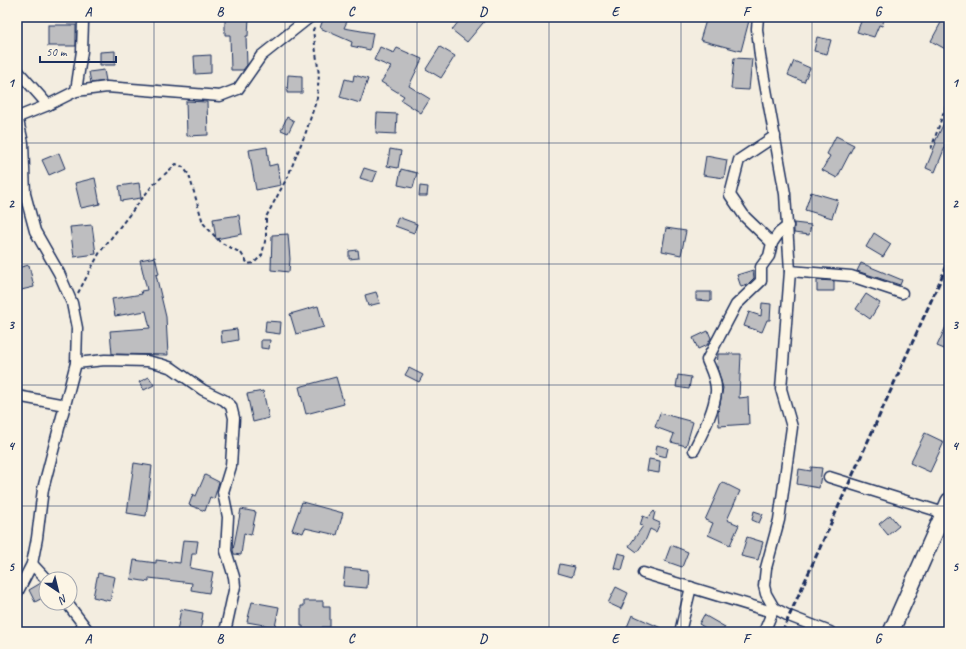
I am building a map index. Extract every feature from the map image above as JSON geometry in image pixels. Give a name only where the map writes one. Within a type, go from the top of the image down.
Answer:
[{"type":"main road","points":[[891,632],[946,507]]},
{"type":"street","points":[[76,91],[82,51],[82,22],[85,17]]},
{"type":"street","points":[[758,17],[757,29],[760,56],[775,136],[788,226],[790,271],[781,389],[792,427],[779,520],[764,575],[766,594],[773,610],[764,632]]},
{"type":"street","points":[[17,593],[32,564],[43,489],[76,362],[77,328],[72,303],[59,273],[35,230],[25,194],[23,143],[17,116],[48,105],[76,91],[107,87],[220,96],[238,89],[261,56],[313,20]]},
{"type":"street","points":[[17,70],[48,105]]},
{"type":"street","points":[[772,243],[745,218],[730,195],[739,160],[775,136]]},
{"type":"street","points":[[694,450],[711,410],[716,392],[715,381],[707,360],[736,305],[761,281],[761,267],[769,256],[772,243],[779,232],[788,226]]},
{"type":"street","points":[[790,271],[851,276],[902,293]]},
{"type":"street","points":[[76,362],[105,360],[147,361],[160,364],[172,368],[210,393],[224,400],[230,406],[234,418],[231,466],[223,492],[228,517],[226,551],[234,577],[235,586],[226,632]]},
{"type":"street","points":[[17,396],[65,405]]},
{"type":"street","points":[[829,477],[946,507]]},
{"type":"street","points":[[32,564],[39,571]]},
{"type":"street","points":[[643,573],[773,610],[830,632]]},
{"type":"street","points":[[680,632],[691,587]]},
{"type":"street","points":[[72,611],[89,632]]},
{"type":"path","points":[[72,303],[100,252],[152,186],[176,164],[183,167],[189,175],[203,223],[220,242],[241,253],[248,264],[254,263],[262,255],[266,237],[266,217],[288,176],[306,132],[317,98],[319,75],[313,20]]},
{"type":"path","points":[[931,149],[949,97]]},
{"type":"building","points":[[225,17],[249,17],[248,36],[246,36],[247,65],[243,70],[231,70],[230,35],[225,35]]},
{"type":"building","points":[[324,17],[349,17],[344,28],[373,33],[370,50],[351,46],[352,42],[320,28]]},
{"type":"building","points":[[462,17],[488,17],[467,42],[452,30]]},
{"type":"building","points":[[707,17],[750,17],[741,51],[700,40]]},
{"type":"building","points":[[860,17],[885,17],[882,26],[879,25],[874,37],[857,32],[862,19]]},
{"type":"building","points":[[944,17],[949,17],[949,51],[931,41]]},
{"type":"building","points":[[48,25],[76,25],[76,46],[48,46]]},
{"type":"building","points":[[817,37],[831,40],[827,54],[814,51]]},
{"type":"building","points":[[380,47],[394,53],[397,48],[422,59],[409,86],[430,99],[421,113],[401,100],[404,96],[381,82],[391,67],[374,60]]},
{"type":"building","points":[[440,47],[455,56],[441,78],[426,69]]},
{"type":"building","points":[[115,51],[115,65],[100,65],[100,52]]},
{"type":"building","points":[[211,55],[211,73],[195,74],[194,56]]},
{"type":"building","points":[[734,58],[752,59],[749,90],[731,89]]},
{"type":"building","points":[[794,61],[810,68],[804,82],[788,75]]},
{"type":"building","points":[[104,70],[106,81],[91,83],[89,72]]},
{"type":"building","points":[[288,75],[302,76],[302,93],[287,93]]},
{"type":"building","points":[[354,75],[368,79],[360,103],[340,97],[345,79],[353,81]]},
{"type":"building","points":[[186,101],[207,102],[208,135],[187,136]]},
{"type":"building","points":[[949,112],[949,149],[945,147],[935,172],[926,168],[936,143],[935,142]]},
{"type":"building","points":[[377,113],[397,114],[396,134],[376,133]]},
{"type":"building","points":[[287,117],[294,121],[288,133],[281,130]]},
{"type":"building","points":[[836,136],[854,145],[837,178],[822,170],[830,156],[827,154]]},
{"type":"building","points":[[267,147],[269,166],[277,164],[281,185],[256,190],[249,150]]},
{"type":"building","points":[[390,149],[401,151],[398,168],[387,166]]},
{"type":"building","points":[[59,153],[65,168],[49,175],[42,160]]},
{"type":"building","points":[[706,156],[727,160],[724,178],[703,175]]},
{"type":"building","points":[[364,168],[377,172],[373,182],[360,178]]},
{"type":"building","points":[[401,169],[417,173],[413,188],[398,185]]},
{"type":"building","points":[[95,178],[100,204],[81,208],[75,183]]},
{"type":"building","points":[[139,183],[141,198],[121,201],[119,186]]},
{"type":"building","points":[[420,186],[428,187],[427,196],[419,196]]},
{"type":"building","points":[[811,192],[838,200],[832,218],[805,210]]},
{"type":"building","points":[[239,215],[242,234],[216,239],[213,219]]},
{"type":"building","points":[[398,217],[417,224],[414,233],[395,226]]},
{"type":"building","points":[[794,223],[811,225],[809,235],[794,233]]},
{"type":"building","points":[[92,225],[96,254],[74,257],[70,227]]},
{"type":"building","points":[[666,228],[686,231],[681,255],[662,251]]},
{"type":"building","points":[[874,233],[891,244],[883,257],[866,247]]},
{"type":"building","points":[[288,234],[290,259],[289,272],[271,270],[272,235]]},
{"type":"building","points":[[358,250],[359,258],[349,259],[349,251]]},
{"type":"building","points":[[155,257],[159,274],[156,275],[166,317],[168,355],[112,354],[110,331],[150,328],[146,311],[115,316],[112,299],[142,294],[141,291],[147,290],[140,260]]},
{"type":"building","points":[[861,263],[902,280],[900,285],[857,271]]},
{"type":"building","points":[[29,265],[34,287],[17,291],[17,268]]},
{"type":"building","points":[[753,270],[754,278],[747,285],[741,287],[737,275]]},
{"type":"building","points":[[817,280],[834,281],[834,291],[817,291]]},
{"type":"building","points":[[376,292],[380,303],[368,306],[365,295]]},
{"type":"building","points":[[696,292],[711,292],[711,301],[696,300]]},
{"type":"building","points":[[866,294],[880,303],[870,319],[856,309]]},
{"type":"building","points":[[762,303],[771,304],[770,320],[767,320],[762,332],[744,326],[749,312],[761,316]]},
{"type":"building","points":[[318,306],[324,327],[296,334],[290,314]]},
{"type":"building","points":[[949,320],[949,351],[937,346]]},
{"type":"building","points":[[266,321],[281,322],[280,334],[265,332]]},
{"type":"building","points":[[237,329],[238,340],[222,343],[221,331]]},
{"type":"building","points":[[708,331],[711,338],[707,345],[698,349],[693,338]]},
{"type":"building","points":[[261,340],[270,340],[269,349],[261,348]]},
{"type":"building","points":[[718,354],[741,354],[739,398],[748,397],[749,424],[719,426],[718,413],[723,388],[717,367]]},
{"type":"building","points":[[409,368],[423,375],[419,382],[405,375]]},
{"type":"building","points":[[678,375],[691,377],[689,389],[676,387]]},
{"type":"building","points":[[149,377],[154,385],[144,390],[139,382]]},
{"type":"building","points":[[336,377],[344,404],[306,414],[299,387]]},
{"type":"building","points":[[263,391],[269,418],[253,422],[247,394]]},
{"type":"building","points":[[660,413],[693,422],[686,446],[671,442],[674,434],[655,427]]},
{"type":"building","points":[[925,433],[944,442],[930,472],[910,463]]},
{"type":"building","points":[[657,445],[668,448],[666,457],[655,454]]},
{"type":"building","points":[[649,459],[660,461],[659,473],[647,471]]},
{"type":"building","points":[[134,463],[152,466],[146,516],[127,513]]},
{"type":"building","points":[[811,467],[822,468],[819,488],[797,484],[799,469],[811,471]]},
{"type":"building","points":[[205,475],[219,482],[214,499],[210,497],[205,511],[189,505],[193,494],[196,496]]},
{"type":"building","points":[[722,482],[740,491],[727,520],[739,525],[730,545],[708,535],[713,523],[705,520]]},
{"type":"building","points":[[302,502],[343,513],[337,535],[305,528],[303,533],[292,530]]},
{"type":"building","points":[[241,509],[256,512],[251,535],[244,533],[241,555],[234,554],[233,550]]},
{"type":"building","points":[[654,511],[653,520],[660,523],[656,532],[650,529],[646,539],[637,552],[629,546],[643,526],[640,525],[643,516],[648,518]]},
{"type":"building","points":[[754,511],[763,514],[759,523],[752,520]]},
{"type":"building","points":[[890,515],[899,526],[888,535],[879,524]]},
{"type":"building","points":[[747,537],[763,542],[758,560],[741,556]]},
{"type":"building","points":[[183,540],[198,541],[196,554],[192,554],[190,568],[213,572],[209,593],[191,590],[192,583],[149,578],[149,582],[131,579],[134,560],[156,563],[156,560],[180,563]]},
{"type":"building","points":[[671,545],[688,552],[682,567],[665,561]]},
{"type":"building","points":[[618,553],[626,555],[622,570],[614,568]]},
{"type":"building","points":[[560,564],[575,567],[572,577],[558,573]]},
{"type":"building","points":[[345,568],[368,570],[367,588],[343,586]]},
{"type":"building","points":[[98,573],[115,577],[110,601],[93,597]]},
{"type":"building","points":[[38,585],[38,600],[35,602],[29,590]]},
{"type":"building","points":[[616,587],[628,593],[621,609],[608,603]]},
{"type":"building","points":[[304,601],[323,601],[323,606],[330,606],[330,627],[322,627],[322,631],[303,631],[303,626],[301,626],[301,606],[304,606]]},
{"type":"building","points":[[252,602],[279,607],[275,627],[247,622]]},
{"type":"building","points":[[181,609],[203,613],[200,632],[177,632]]},
{"type":"building","points":[[632,615],[670,632],[625,632]]},
{"type":"building","points":[[704,615],[725,627],[722,632],[712,632],[699,624]]},
{"type":"railway","points":[[782,632],[949,261]]}]
